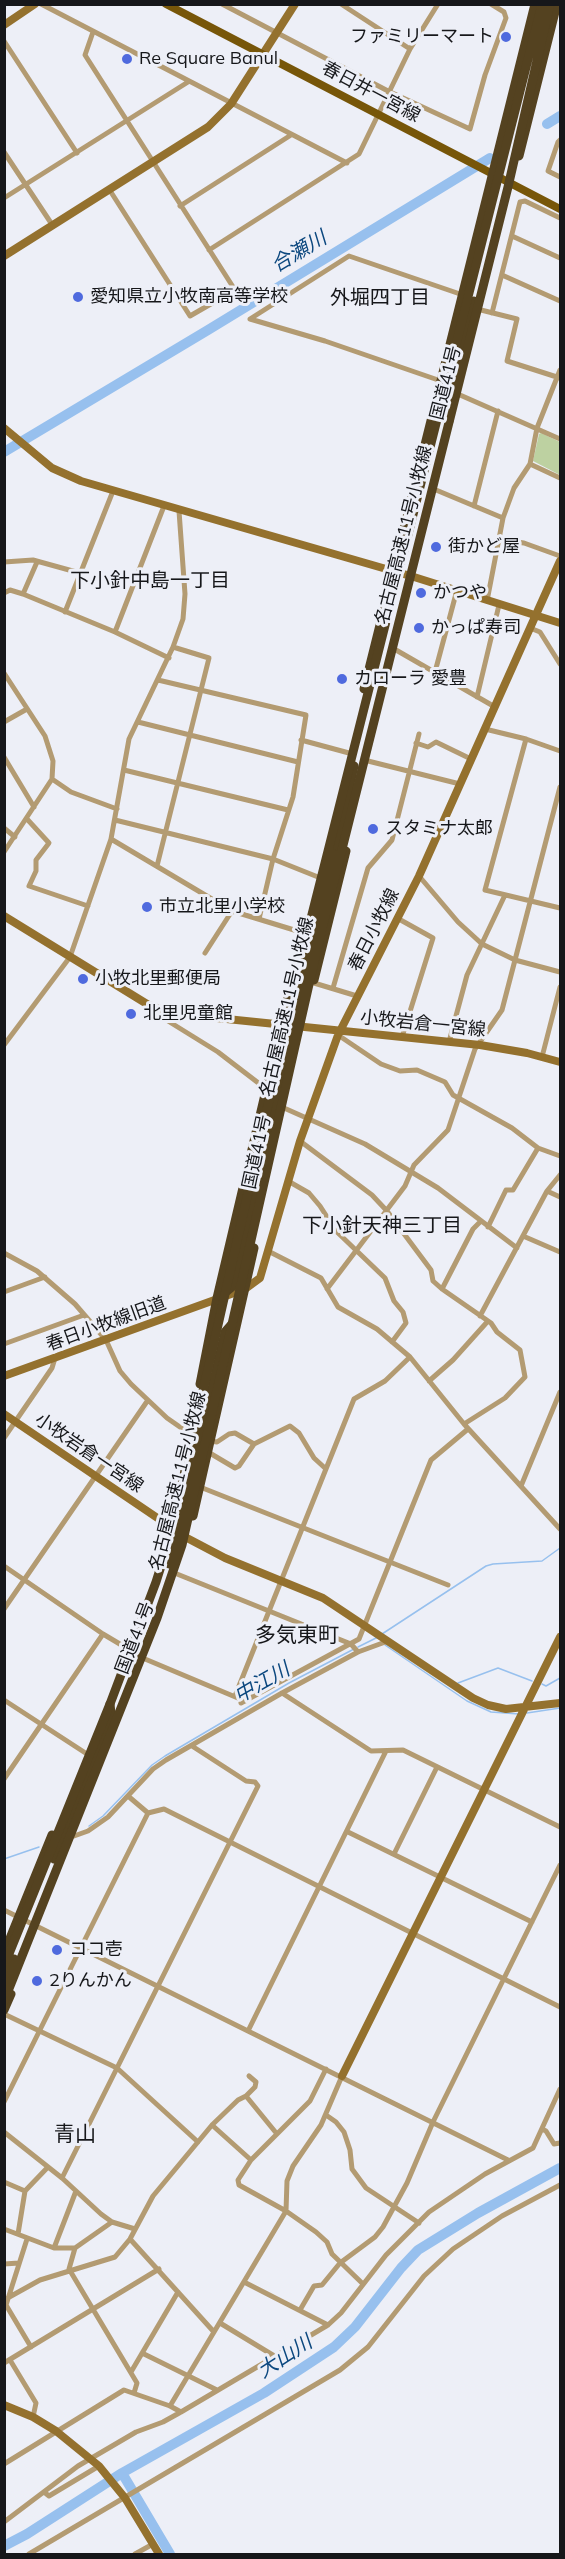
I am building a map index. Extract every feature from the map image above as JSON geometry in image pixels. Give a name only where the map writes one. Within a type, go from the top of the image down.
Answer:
[{"type":"highway","name":"国道41号","points":[[4,1953],[87,1754],[161,1556],[190,1434],[217,1298],[281,1024],[535,4]]},
{"type":"highway","name":"名古屋高速11号小牧線","points":[[4,1966],[110,1704],[152,1594],[169,1541],[304,946],[542,4]]},
{"type":"highway","name":"名古屋高速11号小牧線","points":[[4,2001],[168,1587],[192,1506],[320,938],[506,198],[549,4]]},
{"type":"highway","points":[[449,422],[447,409],[549,4]]},
{"type":"highway","name":"国道41号","points":[[4,2012],[145,1659],[177,1574],[187,1538],[303,1026],[557,4]]},
{"type":"highway","points":[[227,1291],[233,1286],[261,1157],[334,854],[377,666],[375,658],[378,633]]},
{"type":"highway","points":[[83,1814],[123,1707],[122,1693],[152,1615],[178,1537],[225,1332],[232,1324]]},
{"type":"highway","points":[[4,1982],[111,1714],[110,1704]]},
{"type":"main road","name":"春日井一宮線","points":[[166,4],[561,209]]},
{"type":"street","points":[[4,26],[35,4]]},
{"type":"street","points":[[41,4],[347,163]]},
{"type":"street","points":[[4,256],[208,127],[231,104],[295,4]]},
{"type":"street","points":[[341,4],[410,49]]},
{"type":"street","points":[[223,5],[388,91],[470,129],[485,75],[506,18],[504,12],[491,4]]},
{"type":"street","points":[[209,250],[359,154],[388,91],[437,5]]},
{"type":"street","points":[[93,32],[85,55],[235,290],[190,316],[109,189]]},
{"type":"street","points":[[4,41],[76,153]]},
{"type":"street","points":[[4,198],[188,82]]},
{"type":"street","points":[[180,206],[291,135]]},
{"type":"street","points":[[561,140],[558,142],[548,171],[561,177]]},
{"type":"street","points":[[4,152],[53,226]]},
{"type":"street","points":[[492,313],[520,202],[525,201],[561,218]]},
{"type":"street","points":[[512,236],[561,258]]},
{"type":"street","points":[[441,381],[325,341],[250,319],[349,256],[463,295]]},
{"type":"street","points":[[502,275],[561,301]]},
{"type":"street","points":[[481,310],[517,319],[507,361],[559,377]]},
{"type":"street","points":[[487,601],[503,518],[514,488],[530,464],[537,428],[561,370]]},
{"type":"street","points":[[460,395],[561,439]]},
{"type":"street","points":[[474,506],[498,411]]},
{"type":"street","points":[[4,429],[52,468],[68,476],[179,511],[393,573],[414,577],[561,623]]},
{"type":"street","points":[[530,464],[561,478]]},
{"type":"street","points":[[436,490],[503,518]]},
{"type":"street","points":[[65,612],[113,491]]},
{"type":"street","points":[[115,632],[164,506]]},
{"type":"street","points":[[4,1045],[70,957],[111,839],[129,739],[169,658],[183,619],[185,594],[179,511]]},
{"type":"street","points":[[500,540],[524,543],[561,556]]},
{"type":"street","points":[[4,562],[33,560],[80,573]]},
{"type":"street","name":"春日小牧線","points":[[245,1289],[260,1278],[307,1119],[339,1033],[419,876],[561,561]]},
{"type":"street","points":[[23,594],[37,562]]},
{"type":"street","points":[[4,593],[10,590],[23,594],[115,632],[169,658]]},
{"type":"street","points":[[435,672],[457,590]]},
{"type":"street","points":[[477,697],[499,605]]},
{"type":"street","points":[[530,628],[540,632],[561,664]]},
{"type":"street","points":[[157,866],[209,658],[173,647]]},
{"type":"street","points":[[396,650],[495,707]]},
{"type":"street","points":[[4,673],[45,736],[53,761],[52,779],[4,852]]},
{"type":"street","points":[[158,680],[306,715],[288,810],[273,859],[259,919]]},
{"type":"street","points":[[4,722],[27,709]]},
{"type":"street","points":[[138,722],[298,762]]},
{"type":"street","points":[[485,729],[561,751]]},
{"type":"street","points":[[333,988],[368,868],[392,840],[419,734]]},
{"type":"street","points":[[526,739],[485,890],[561,908]]},
{"type":"street","points":[[301,740],[349,753]]},
{"type":"street","points":[[416,743],[428,747],[436,742],[471,759]]},
{"type":"street","points":[[4,757],[34,807]]},
{"type":"street","points":[[368,761],[460,784]]},
{"type":"street","points":[[124,770],[288,810]]},
{"type":"street","points":[[52,779],[70,792],[117,809]]},
{"type":"street","points":[[327,1289],[387,1211],[412,1173],[414,1165],[448,1130],[475,1049],[480,1045],[502,1010],[561,787]]},
{"type":"street","points":[[27,819],[49,843],[36,860],[36,871],[29,886],[88,906]]},
{"type":"street","points":[[115,820],[273,859],[318,878]]},
{"type":"street","points":[[4,828],[15,837]]},
{"type":"street","points":[[111,839],[232,911],[304,933]]},
{"type":"street","points":[[419,876],[458,922],[482,944],[515,960],[560,972],[561,964]]},
{"type":"street","points":[[449,1042],[467,975],[505,895]]},
{"type":"street","points":[[205,953],[232,911]]},
{"type":"street","name":"小牧岩倉一宮線","points":[[4,916],[147,1004],[165,1011],[303,1026],[339,1033],[480,1045],[561,1062]]},
{"type":"street","points":[[397,918],[434,939],[402,1037]]},
{"type":"street","points":[[314,982],[357,996]]},
{"type":"street","points":[[542,1057],[561,987]]},
{"type":"street","points":[[165,1011],[168,1021],[218,1052],[261,1085],[267,1087]]},
{"type":"street","points":[[339,1033],[381,1065],[400,1071],[417,1070],[445,1082],[453,1095],[512,1128],[538,1148],[561,1156]]},
{"type":"street","points":[[284,1108],[349,1136],[438,1188],[517,1248]]},
{"type":"street","points":[[300,1141],[372,1195],[387,1211],[431,1270],[433,1281],[488,1321],[497,1332],[520,1350],[525,1377],[505,1398],[464,1424]]},
{"type":"street","points":[[488,1227],[506,1190],[513,1190],[538,1148]]},
{"type":"street","points":[[480,1316],[547,1191],[561,1175]]},
{"type":"street","points":[[288,1181],[309,1193],[336,1231],[385,1278],[394,1301],[403,1312],[406,1323],[392,1342]]},
{"type":"street","points":[[547,1191],[561,1197]]},
{"type":"street","points":[[441,1289],[473,1229],[481,1221]]},
{"type":"street","points":[[523,1236],[561,1252]]},
{"type":"street","points":[[268,1251],[321,1278],[338,1307],[376,1329],[410,1357],[468,1429],[561,1529]]},
{"type":"street","points":[[4,1253],[45,1277],[106,1340],[120,1371],[148,1400],[182,1430],[190,1434]]},
{"type":"street","points":[[4,1292],[45,1277]]},
{"type":"street","points":[[217,1298],[245,1289]]},
{"type":"street","name":"春日小牧線旧道","points":[[4,1376],[217,1298]]},
{"type":"street","points":[[4,1344],[84,1315]]},
{"type":"street","points":[[429,1381],[453,1360],[488,1321]]},
{"type":"street","points":[[235,1696],[354,1399],[385,1381],[410,1357]]},
{"type":"street","points":[[4,1438],[52,1368],[56,1358]]},
{"type":"street","points":[[521,1486],[561,1392]]},
{"type":"street","points":[[4,1609],[148,1400]]},
{"type":"street","name":"小牧岩倉一宮線","points":[[4,1414],[187,1538],[225,1558],[323,1598],[473,1698],[488,1705],[522,1712],[561,1703]]},
{"type":"street","points":[[208,1452],[235,1468],[239,1466],[254,1444],[290,1426],[299,1433],[314,1458],[326,1469]]},
{"type":"street","points":[[4,1566],[103,1634],[145,1659],[235,1696],[243,1702],[352,1645],[359,1639],[432,1460],[468,1429]]},
{"type":"street","points":[[210,1441],[217,1442],[235,1433],[254,1444]]},
{"type":"street","points":[[200,1487],[448,1585]]},
{"type":"street","points":[[177,1574],[352,1645],[358,1653]]},
{"type":"street","points":[[4,1779],[103,1634]]},
{"type":"street","points":[[170,2406],[286,2211],[287,2181],[293,2166],[326,2115],[342,2076],[412,1933],[561,1637]]},
{"type":"street","points":[[74,1836],[88,1831],[108,1817],[153,1769],[282,1693],[387,1640]]},
{"type":"street","points":[[282,1693],[371,1751],[402,1750],[561,1827]]},
{"type":"street","points":[[4,1700],[87,1754]]},
{"type":"street","points":[[62,2178],[258,1786],[255,1782],[246,1781],[192,1746]]},
{"type":"street","points":[[248,2031],[386,1751]]},
{"type":"street","points":[[394,1854],[437,1767]]},
{"type":"street","points":[[128,1796],[148,1813]]},
{"type":"street","points":[[4,2102],[148,1813],[164,1809],[561,2007]]},
{"type":"street","points":[[348,1832],[532,1922]]},
{"type":"street","points":[[300,2310],[314,2286],[322,2285],[340,2263],[375,2237],[383,2227],[407,2183],[433,2122],[561,1865]]},
{"type":"street","points":[[4,1910],[508,2160]]},
{"type":"street","points":[[4,2012],[117,2068],[198,2142]]},
{"type":"street","points":[[326,2069],[310,2101],[251,2160],[238,2180],[239,2185],[286,2211],[327,2242],[332,2254],[363,2284]]},
{"type":"street","points":[[6,2299],[40,2280],[115,2257],[130,2239],[153,2196],[212,2125],[255,2087],[256,2082],[249,2076]]},
{"type":"street","points":[[4,2522],[90,2458],[136,2432],[163,2422],[181,2412],[328,2325],[341,2313],[400,2239],[429,2212],[508,2160],[533,2148],[561,2089]]},
{"type":"street","points":[[246,2096],[277,2134]]},
{"type":"street","points":[[326,2115],[344,2132],[350,2150],[352,2169],[366,2188],[419,2223]]},
{"type":"street","points":[[212,2125],[251,2160]]},
{"type":"street","points":[[542,2129],[546,2131],[554,2144],[561,2143]]},
{"type":"street","points":[[4,2132],[112,2222],[135,2229]]},
{"type":"street","points":[[18,2234],[25,2191],[48,2167]]},
{"type":"street","points":[[4,2182],[25,2191]]},
{"type":"street","points":[[29,2554],[125,2495],[138,2490],[340,2370],[368,2347],[424,2276],[453,2249],[502,2216],[561,2185]]},
{"type":"street","points":[[54,2248],[76,2191]]},
{"type":"street","points":[[4,2229],[54,2248],[75,2248],[112,2222]]},
{"type":"street","points":[[27,2239],[6,2299],[6,2305],[31,2346]]},
{"type":"street","points":[[130,2239],[214,2332]]},
{"type":"street","points":[[75,2248],[69,2270],[137,2383],[134,2393]]},
{"type":"street","points":[[4,2264],[19,2263]]},
{"type":"street","points":[[33,2416],[36,2403],[7,2362],[159,2269]]},
{"type":"street","points":[[244,2282],[328,2325]]},
{"type":"street","points":[[131,2372],[178,2292]]},
{"type":"street","points":[[219,2324],[276,2357]]},
{"type":"street","points":[[142,2353],[217,2390]]},
{"type":"street","points":[[4,2464],[124,2390],[181,2412]]},
{"type":"street","points":[[4,2404],[33,2416],[56,2431],[99,2466],[125,2495],[159,2554]]},
{"type":"street","points":[[44,2492],[49,2496],[99,2466]]},
{"type":"street","points":[[135,2554],[153,2544]]},
{"type":"green space","points":[[541,433],[560,442],[560,475],[533,461]]},
{"type":"waterway","name":"合瀬川","points":[[547,124],[560,116]]},
{"type":"waterway","name":"合瀬川","points":[[4,452],[490,158]]},
{"type":"waterway","name":"中江川","points":[[382,1634],[486,1566],[542,1561],[560,1548]]},
{"type":"waterway","name":"中江川","points":[[358,1647],[378,1637]]},
{"type":"waterway","points":[[385,1645],[467,1701],[491,1712],[519,1714]]},
{"type":"waterway","name":"中江川","points":[[89,1826],[103,1816],[152,1765],[165,1756],[289,1683],[354,1649]]},
{"type":"waterway","points":[[458,1683],[498,1668],[532,1681]]},
{"type":"waterway","points":[[542,1684],[546,1686],[560,1678]]},
{"type":"waterway","points":[[527,1713],[560,1708]]},
{"type":"waterway","name":"中江川","points":[[4,1859],[39,1847]]},
{"type":"waterway","name":"大山川","points":[[4,2546],[27,2534],[122,2473],[264,2393],[334,2347],[355,2327],[418,2250],[478,2213],[560,2168]]},
{"type":"waterway","points":[[122,2473],[170,2554]]},
{"type":"place","name":"ファミリーマート","points":[[506,37]]},
{"type":"place","name":"Re Square Banul","points":[[127,59]]},
{"type":"place","name":"愛知県立小牧南高等学校","points":[[78,297]]},
{"type":"place","name":"街かど屋","points":[[436,547]]},
{"type":"place","name":"かつや","points":[[421,593]]},
{"type":"place","name":"かっぱ寿司","points":[[419,628]]},
{"type":"place","name":"カローラ 愛豊","points":[[342,679]]},
{"type":"place","name":"スタミナ太郎","points":[[373,829]]},
{"type":"place","name":"市立北里小学校","points":[[147,907]]},
{"type":"place","name":"小牧北里郵便局","points":[[83,979]]},
{"type":"place","name":"北里児童館","points":[[131,1014]]},
{"type":"place","name":"ココ壱","points":[[57,1950]]},
{"type":"place","name":"2りんかん","points":[[37,1981]]},
{"type":"district","name":"外堀四丁目","points":[[380,298]]},
{"type":"district","name":"下小針中島一丁目","points":[[150,581]]},
{"type":"district","name":"下小針天神三丁目","points":[[382,1226]]},
{"type":"district","name":"多気東町","points":[[297,1636]]},
{"type":"district","name":"青山","points":[[75,2135]]}]
